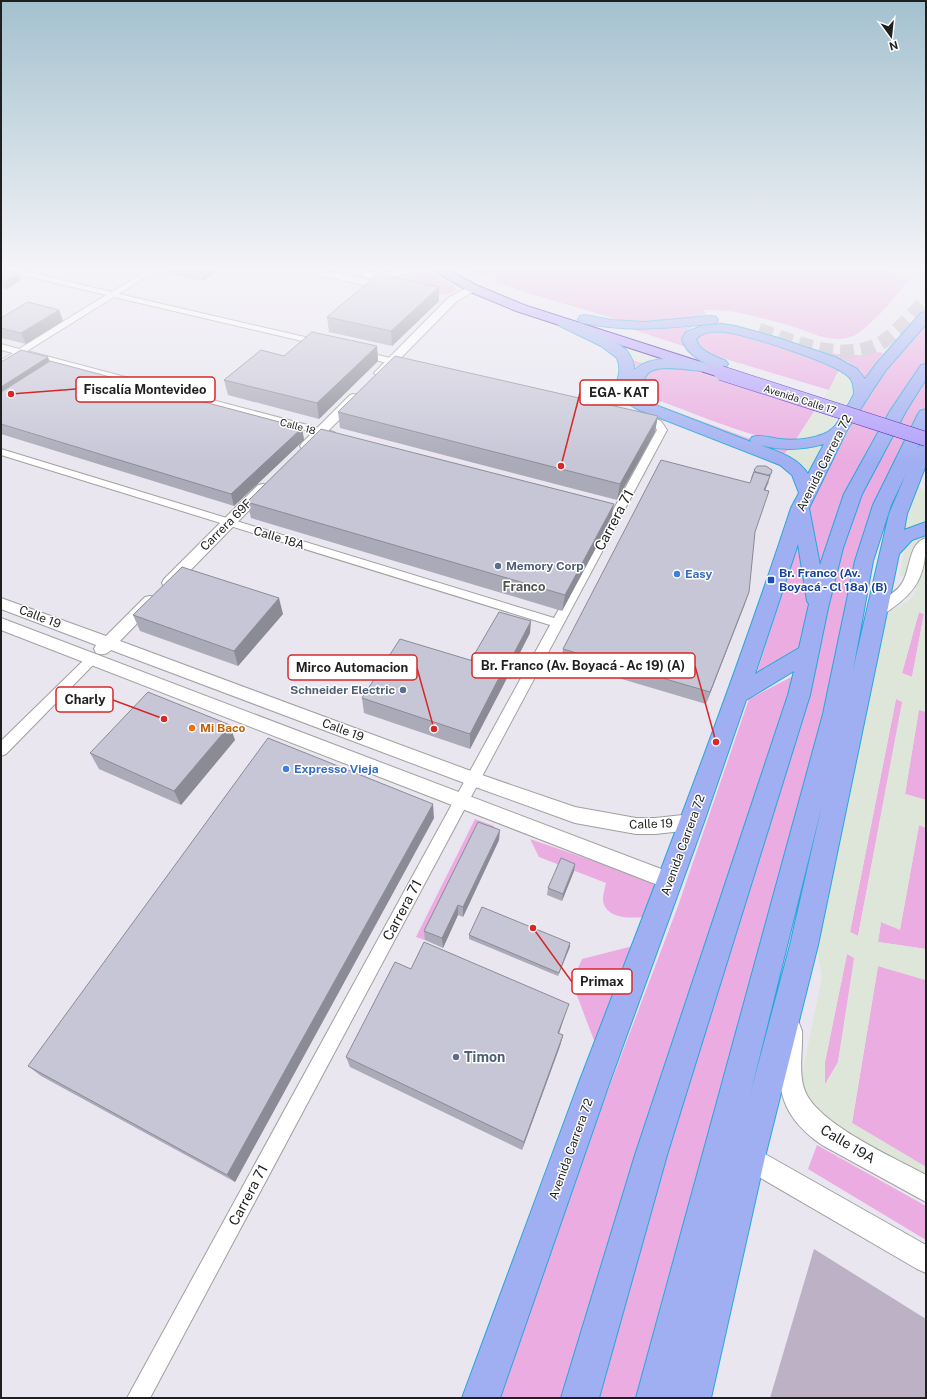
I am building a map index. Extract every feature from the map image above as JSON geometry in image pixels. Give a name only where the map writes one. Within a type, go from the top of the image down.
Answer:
[{"type":"highway","points":[[583,332],[611,346],[624,356],[627,365],[623,379],[623,389],[630,400],[642,406],[786,461],[798,471],[804,479],[804,500],[818,608]]},
{"type":"highway","points":[[696,332],[692,334],[689,338],[689,341],[694,349],[723,368]]},
{"type":"highway","points":[[742,332],[826,359],[851,371],[859,381],[862,394]]},
{"type":"highway","name":"Avenida Carrera 72","points":[[481,1398],[593,1087],[692,822],[767,611],[804,500],[838,432],[862,394],[886,362],[912,332]]},
{"type":"highway","points":[[700,367],[672,364],[652,365],[640,372],[636,382],[636,388],[648,400],[660,405],[775,444],[799,445],[811,443],[821,441],[838,432]]},
{"type":"highway","points":[[580,1398],[651,1155],[799,695],[818,608],[834,548],[853,494],[898,411],[926,368]]},
{"type":"highway","points":[[655,1398],[834,714],[864,562],[882,505],[926,414]]},
{"type":"highway","points":[[692,1398],[749,1157],[804,945],[898,514],[926,448]]},
{"type":"highway","points":[[918,464],[921,483],[924,489]]},
{"type":"highway","points":[[890,552],[906,536],[926,528]]},
{"type":"highway","points":[[846,650],[858,698]]},
{"type":"highway","points":[[736,696],[808,652]]},
{"type":"highway","points":[[733,1102],[776,1049]]},
{"type":"main road","points":[[593,332],[700,367],[723,368]]},
{"type":"main road","points":[[622,332],[723,368]]},
{"type":"main road","name":"Avenida Calle 17","points":[[723,368],[926,428]]},
{"type":"main road","name":"Avenida Calle 17","points":[[723,368],[926,439]]},
{"type":"street","points":[[1,364],[52,332]]},
{"type":"street","points":[[272,332],[326,345]]},
{"type":"street","points":[[299,453],[420,332]]},
{"type":"street","name":"Calle 18","points":[[1,347],[344,438]]},
{"type":"street","points":[[355,352],[415,366]]},
{"type":"street","name":"Carrera 71","points":[[138,1398],[558,622],[615,509],[662,430],[658,423],[647,418],[631,414]]},
{"type":"street","name":"Calle 18A","points":[[1,452],[229,523],[558,622]]},
{"type":"street","name":"Carrera 69F","points":[[1,750],[272,480]]},
{"type":"street","points":[[877,611],[907,589],[922,547],[926,543]]},
{"type":"street","name":"Calle 19","points":[[1,603],[473,779],[595,820],[636,826],[655,826],[692,822]]},
{"type":"street","name":"Calle 19","points":[[1,624],[670,881]]},
{"type":"street","name":"Calle 19A","points":[[787,1008],[792,1035],[790,1076],[795,1097],[808,1117],[821,1130],[926,1189]]},
{"type":"street","points":[[749,1157],[926,1260]]},
{"type":"shaded area","points":[[641,332],[686,332],[684,335],[689,348]]},
{"type":"shaded area","points":[[705,332],[735,332],[806,355],[840,368],[829,390],[709,354],[699,349],[695,339]]},
{"type":"shaded area","points":[[753,332],[762,332],[817,350],[843,355],[862,355],[875,352],[883,353],[864,380],[861,372],[848,362]]},
{"type":"shaded area","points":[[810,332],[859,332],[847,338],[838,339]]},
{"type":"shaded area","points":[[920,332],[926,332],[926,362],[906,388],[820,578],[807,510],[844,438],[879,380]]},
{"type":"shaded area","points":[[594,334],[674,360],[643,363],[633,360],[628,353]]},
{"type":"shaded area","points":[[633,360],[643,363],[635,367],[631,382],[644,400],[772,447],[790,448],[784,454],[642,401],[627,383]]},
{"type":"shaded area","points":[[684,367],[815,410],[793,444],[758,436],[724,425],[657,400],[649,395],[645,390],[643,385],[643,375],[648,372],[663,368]]},
{"type":"shaded area","points":[[840,368],[852,378],[855,390],[830,429],[814,437],[793,444],[829,390]]},
{"type":"shaded area","points":[[926,378],[926,405],[902,446],[822,725],[766,936],[664,1292],[637,1398],[595,1398],[642,1227],[736,934],[790,749],[829,595],[859,496],[883,448]]},
{"type":"shaded area","points":[[828,441],[811,477],[800,463],[784,454],[790,448]]},
{"type":"shaded area","points":[[918,484],[926,494],[926,524],[904,532]]},
{"type":"shaded area","points":[[926,533],[926,538],[921,541],[907,576],[899,576],[905,548],[915,537]]},
{"type":"shaded area","points":[[798,544],[814,607],[798,649],[755,679]]},
{"type":"shaded area","points":[[926,558],[926,712],[919,710],[905,794],[926,800],[926,828],[919,825],[900,930],[881,922],[878,942],[926,949],[926,980],[878,966],[852,1123],[926,1167],[926,1182],[835,1130],[808,1104],[801,1080],[822,977],[815,941],[886,613],[907,602],[914,595]],"holes":[[[919,612],[924,614],[912,677],[902,673]],[[896,699],[902,702],[858,936],[850,932]],[[847,954],[854,958],[838,1062],[825,1084],[825,1062]]]},
{"type":"shaded area","points":[[919,612],[924,614],[912,677],[902,673]]},
{"type":"shaded area","points":[[797,674],[570,1398],[500,1398],[599,1114],[678,906],[749,699]]},
{"type":"shaded area","points":[[896,699],[903,701],[858,936],[850,932]]},
{"type":"shaded area","points":[[919,709],[926,712],[926,800],[905,794]]},
{"type":"shaded area","points":[[475,819],[494,826],[499,840],[478,833],[425,940],[416,937]]},
{"type":"shaded area","points":[[919,825],[926,828],[926,949],[878,942],[881,922],[900,929]]},
{"type":"shaded area","points":[[530,839],[660,884],[648,916],[635,918],[621,916],[608,911],[603,899],[606,883],[539,857]]},
{"type":"shaded area","points":[[637,945],[598,1051],[572,982],[582,959]]},
{"type":"shaded area","points":[[847,954],[855,958],[838,1062],[825,1085],[825,1062]]},
{"type":"shaded area","points":[[878,966],[926,980],[926,1167],[852,1123]]},
{"type":"shaded area","points":[[817,1145],[926,1206],[926,1240],[808,1169]]},
{"type":"shaded area","points":[[814,1249],[926,1319],[926,1398],[770,1398]]},
{"type":"building","points":[[312,332],[377,346],[317,403],[224,380],[261,350],[284,356]]},
{"type":"building","points":[[21,350],[48,357],[1,387],[1,362]]},
{"type":"building","points":[[395,356],[658,416],[620,484],[338,412]]},
{"type":"building","points":[[50,361],[302,428],[231,494],[1,424],[1,392]]},
{"type":"building","name":"Memory Corp","points":[[321,429],[614,504],[565,595],[247,502]]},
{"type":"building","name":"Easy","points":[[661,460],[750,483],[754,472],[770,476],[764,490],[769,491],[755,532],[749,592],[710,692],[563,649]]},
{"type":"building","points":[[757,466],[766,466],[772,470],[771,474],[768,475],[756,472],[754,470]]},
{"type":"building","points":[[182,567],[279,598],[234,651],[133,615]]},
{"type":"building","points":[[499,612],[531,621],[503,674],[503,670],[471,660]]},
{"type":"building","points":[[400,639],[503,670],[470,734],[362,698]]},
{"type":"building","points":[[148,692],[230,725],[174,791],[90,753]]},
{"type":"building","points":[[268,738],[433,804],[227,1175],[28,1066]]},
{"type":"building","points":[[478,822],[500,830],[463,907],[458,905],[442,938],[424,931]]},
{"type":"building","points":[[561,858],[575,864],[563,894],[548,888]]},
{"type":"building","points":[[482,907],[570,943],[559,973],[469,935]]},
{"type":"building","name":"Timon","points":[[424,942],[569,1004],[558,1033],[563,1035],[524,1142],[346,1057],[395,962],[411,969]]},
{"type":"tunnel","points":[[766,332],[805,345],[838,351],[854,351],[869,348],[884,341],[894,332]]},
{"type":"place","name":"Fiscalía Montevideo","points":[[11,394]]},
{"type":"place","name":"EGA- KAT","points":[[561,466]]},
{"type":"place","name":"Memory Corp","points":[[498,566]]},
{"type":"place","name":"Easy","points":[[677,574]]},
{"type":"place","name":"Br. Franco (Av. Boyacá - Cl 18a) (B)","points":[[771,580]]},
{"type":"place","name":"Schneider Electric","points":[[403,690]]},
{"type":"place","name":"Charly","points":[[164,719]]},
{"type":"place","name":"Mi Baco","points":[[192,728]]},
{"type":"place","name":"Mirco Automacion","points":[[434,729]]},
{"type":"place","name":"Br. Franco (Av. Boyacá - Ac 19) (A)","points":[[716,742]]},
{"type":"place","name":"Expresso Vieja","points":[[286,769]]},
{"type":"place","name":"Primax","points":[[533,928]]},
{"type":"place","name":"Timon","points":[[456,1057]]},
{"type":"district","name":"Franco","points":[[524,586]]}]
